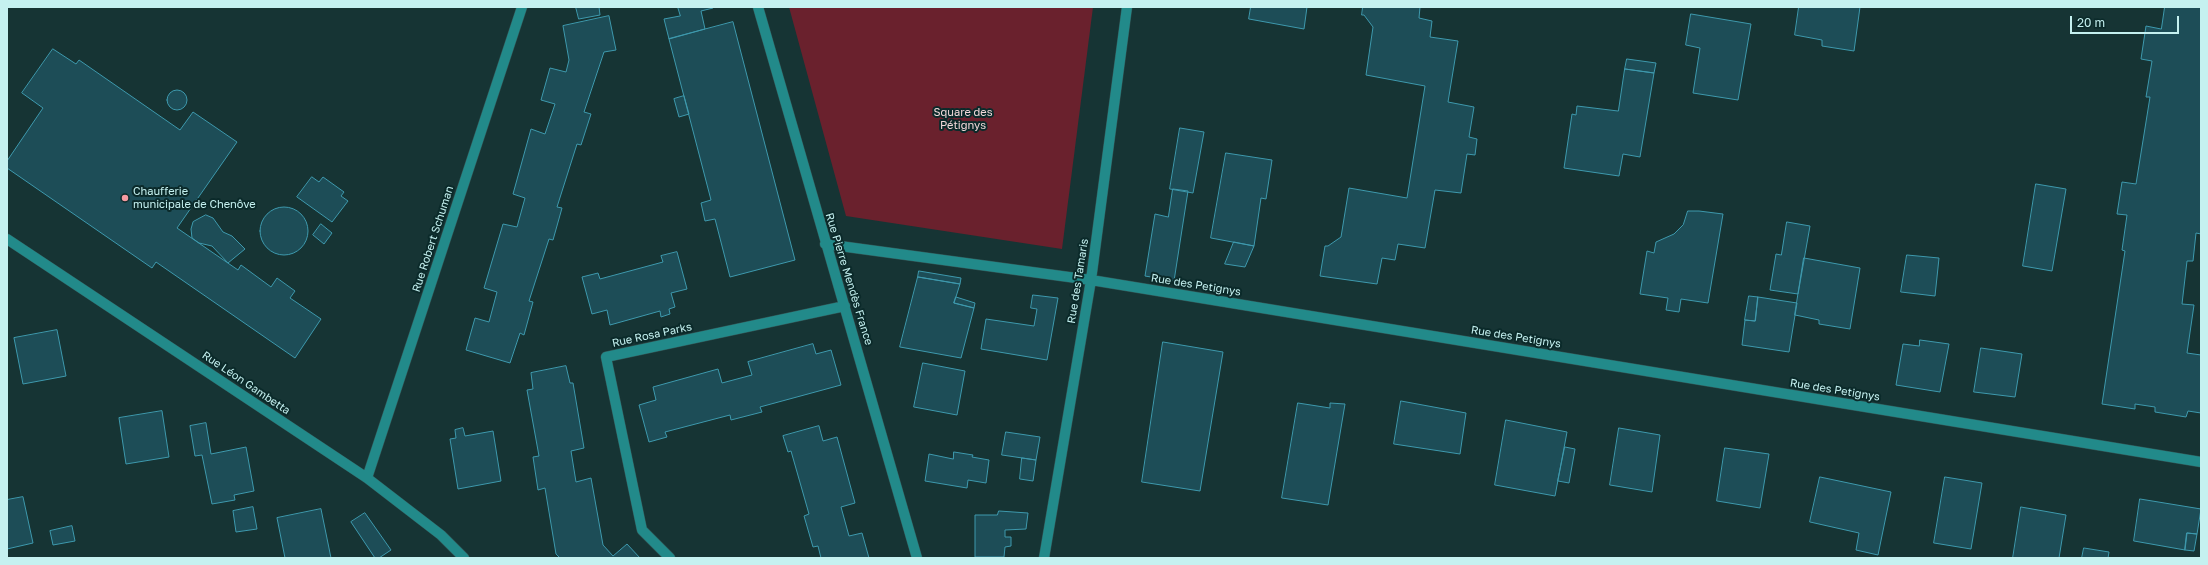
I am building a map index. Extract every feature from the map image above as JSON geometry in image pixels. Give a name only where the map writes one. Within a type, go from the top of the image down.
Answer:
[{"type":"street","name":"Rue Robert Schuman","points":[[367,478],[522,7]]},
{"type":"street","name":"Rue Pierre Mendès France","points":[[758,7],[825,244],[845,306],[918,558]]},
{"type":"street","name":"Rue des Tamaris","points":[[1044,558],[1091,280],[1126,7]]},
{"type":"street","name":"Rue Léon Gambetta","points":[[7,239],[367,478],[441,535],[464,558]]},
{"type":"street","name":"Rue des Petignys","points":[[825,244],[1091,280],[2201,462]]},
{"type":"street","name":"Rue Rosa Parks","points":[[670,558],[642,530],[606,357],[845,306]]},
{"type":"green space","name":"Square des Pétignys","points":[[789,7],[1093,7],[1062,249],[846,216]]},
{"type":"building","points":[[576,7],[599,7],[600,15],[579,19]]},
{"type":"building","points":[[678,7],[713,8],[701,11],[705,29],[669,39],[664,19],[680,16]]},
{"type":"building","points":[[1251,7],[1307,7],[1304,29],[1249,19]]},
{"type":"building","points":[[1363,7],[1420,7],[1419,18],[1432,21],[1430,37],[1458,41],[1448,102],[1474,107],[1469,137],[1477,139],[1475,155],[1467,154],[1461,193],[1435,190],[1425,248],[1398,244],[1395,260],[1382,258],[1377,284],[1320,276],[1325,246],[1328,246],[1341,237],[1349,188],[1407,198],[1425,86],[1366,75],[1373,27],[1364,15],[1362,15]]},
{"type":"building","points":[[1799,7],[1860,7],[1854,51],[1822,46],[1822,40],[1795,35]]},
{"type":"building","points":[[2165,7],[2201,7],[2201,234],[2196,233],[2193,261],[2187,261],[2182,304],[2194,305],[2187,353],[2201,355],[2201,413],[2188,411],[2186,417],[2155,412],[2155,407],[2135,404],[2135,409],[2102,404],[2125,251],[2122,250],[2127,215],[2117,214],[2122,182],[2136,184],[2150,97],[2146,97],[2152,61],[2141,59],[2146,26],[2161,29]]},
{"type":"building","points":[[1691,14],[1751,24],[1738,100],[1693,93],[1700,48],[1686,45]]},
{"type":"building","points":[[609,16],[616,50],[604,52],[584,112],[591,114],[581,145],[577,144],[557,207],[562,208],[553,240],[549,239],[529,301],[533,302],[524,335],[520,333],[510,363],[466,350],[475,318],[489,322],[497,292],[484,288],[503,224],[517,227],[525,198],[513,194],[531,129],[545,134],[555,104],[541,100],[550,68],[566,72],[569,60],[563,26]]},
{"type":"building","points":[[733,22],[795,260],[730,277],[715,219],[705,221],[701,203],[711,200],[669,39]]},
{"type":"building","name":"Chaufferie municipale de Chenôve","points":[[53,49],[76,64],[79,60],[180,130],[193,112],[237,142],[177,228],[238,270],[241,265],[271,287],[277,278],[295,291],[290,298],[321,319],[295,358],[156,262],[152,268],[7,168],[7,161],[43,108],[22,93]]},
{"type":"building","points":[[1627,59],[1656,63],[1654,73],[1625,69]]},
{"type":"building","points":[[1625,69],[1654,73],[1640,157],[1623,154],[1619,176],[1564,168],[1572,114],[1576,115],[1577,106],[1618,111]]},
{"type":"building","points":[[177,90],[184,93],[187,100],[184,107],[177,110],[170,107],[167,100],[170,93]]},
{"type":"building","points":[[684,96],[689,114],[679,117],[674,99]]},
{"type":"building","points":[[1180,128],[1204,132],[1193,193],[1170,189]]},
{"type":"building","points":[[1226,153],[1272,160],[1266,199],[1261,198],[1254,246],[1211,238]]},
{"type":"building","points":[[312,177],[319,182],[323,177],[344,192],[341,196],[348,201],[332,222],[297,197]]},
{"type":"building","points":[[2036,184],[2066,189],[2052,271],[2023,266]]},
{"type":"building","points":[[1173,189],[1188,191],[1174,281],[1145,276],[1155,214],[1168,217]]},
{"type":"building","points":[[279,207],[289,207],[298,211],[304,217],[308,226],[308,236],[304,245],[298,251],[289,255],[279,255],[270,251],[264,245],[260,236],[260,226],[264,217],[270,211]]},
{"type":"building","points":[[1688,211],[1723,214],[1708,303],[1681,299],[1679,312],[1666,310],[1668,298],[1640,294],[1647,251],[1654,253],[1656,242],[1674,234],[1683,225]]},
{"type":"building","points":[[206,215],[213,218],[223,232],[232,236],[245,249],[228,263],[212,246],[199,243],[192,238],[191,229],[193,222]]},
{"type":"building","points":[[1787,222],[1810,226],[1798,294],[1770,290],[1776,254],[1781,255]]},
{"type":"building","points":[[321,224],[332,233],[324,244],[313,235]]},
{"type":"building","points":[[1234,242],[1254,246],[1245,267],[1225,264]]},
{"type":"building","points":[[677,252],[687,289],[671,293],[675,307],[669,309],[670,314],[661,317],[660,311],[610,325],[607,310],[592,314],[582,277],[598,273],[600,279],[663,262],[661,256]]},
{"type":"building","points":[[1907,255],[1939,258],[1935,296],[1901,292]]},
{"type":"building","points":[[1804,258],[1860,268],[1850,329],[1819,324],[1819,320],[1795,315]]},
{"type":"building","points":[[919,271],[961,278],[960,284],[918,277]]},
{"type":"building","points":[[918,277],[960,284],[954,303],[974,308],[961,358],[900,347]]},
{"type":"building","points":[[1033,295],[1058,298],[1047,360],[981,349],[986,319],[1034,326],[1037,309],[1031,308]]},
{"type":"building","points":[[1749,296],[1758,297],[1755,321],[1745,320]]},
{"type":"building","points":[[956,297],[975,303],[974,308],[954,303]]},
{"type":"building","points":[[1758,297],[1797,303],[1789,352],[1742,345],[1745,320],[1755,321]]},
{"type":"building","points":[[57,330],[66,376],[23,384],[14,338]]},
{"type":"building","points":[[1920,340],[1949,344],[1940,392],[1896,385],[1903,344],[1919,346]]},
{"type":"building","points":[[1163,342],[1223,352],[1200,491],[1142,482]]},
{"type":"building","points":[[813,344],[816,354],[831,350],[841,385],[760,407],[762,412],[731,420],[730,415],[665,432],[667,437],[649,442],[639,405],[656,400],[653,387],[718,369],[722,383],[752,375],[748,362]]},
{"type":"building","points":[[1981,348],[2022,354],[2015,397],[1974,392]]},
{"type":"building","points":[[923,363],[965,371],[957,415],[914,407]]},
{"type":"building","points":[[566,366],[570,383],[573,383],[584,448],[571,451],[576,482],[591,478],[603,545],[613,556],[627,544],[640,558],[560,558],[556,554],[545,488],[538,490],[533,457],[539,456],[527,390],[533,389],[531,373]]},
{"type":"building","points":[[1401,401],[1466,413],[1460,454],[1394,444]]},
{"type":"building","points":[[1298,403],[1330,408],[1330,403],[1345,404],[1328,505],[1282,498]]},
{"type":"building","points":[[162,411],[169,457],[126,464],[119,418]]},
{"type":"building","points":[[1506,420],[1567,432],[1555,496],[1495,485]]},
{"type":"building","points":[[206,423],[211,454],[246,447],[254,491],[234,495],[235,500],[212,504],[202,455],[195,456],[190,426]]},
{"type":"building","points":[[819,426],[823,441],[837,437],[855,503],[841,507],[849,536],[862,533],[869,558],[821,558],[818,546],[813,547],[804,516],[809,514],[791,451],[788,452],[783,436]]},
{"type":"building","points":[[463,428],[465,436],[493,431],[501,481],[458,489],[450,439],[456,438],[455,430]]},
{"type":"building","points":[[1619,428],[1660,435],[1652,492],[1610,485]]},
{"type":"building","points":[[1006,432],[1040,437],[1036,460],[1002,455]]},
{"type":"building","points":[[1565,447],[1575,449],[1569,483],[1558,481]]},
{"type":"building","points":[[1725,448],[1769,454],[1760,508],[1717,501]]},
{"type":"building","points":[[954,452],[973,455],[972,457],[989,460],[986,483],[968,480],[967,488],[925,481],[929,454],[953,459]]},
{"type":"building","points":[[1022,458],[1036,460],[1033,481],[1020,479]]},
{"type":"building","points":[[1820,477],[1891,492],[1878,555],[1856,550],[1859,533],[1810,522]]},
{"type":"building","points":[[1945,477],[1982,483],[1971,549],[1934,543]]},
{"type":"building","points":[[23,497],[33,543],[7,549],[7,500]]},
{"type":"building","points":[[2140,499],[2201,509],[2197,534],[2187,533],[2185,550],[2134,541]]},
{"type":"building","points":[[253,507],[257,529],[236,532],[233,511]]},
{"type":"building","points":[[2021,507],[2066,515],[2059,558],[2013,558]]},
{"type":"building","points":[[321,509],[331,558],[285,558],[277,518]]},
{"type":"building","points":[[999,511],[1028,513],[1026,529],[1005,530],[1005,537],[1011,537],[1011,546],[1005,547],[1004,557],[975,557],[975,515],[997,515]]},
{"type":"building","points":[[365,513],[391,550],[379,558],[375,558],[351,522]]},
{"type":"building","points":[[72,526],[75,541],[53,545],[50,531]]},
{"type":"building","points":[[2187,533],[2197,534],[2194,551],[2185,550]]},
{"type":"building","points":[[2084,548],[2109,552],[2108,558],[2082,558]]},
{"type":"place","name":"Chaufferie municipale de Chenôve","points":[[125,198]]}]
